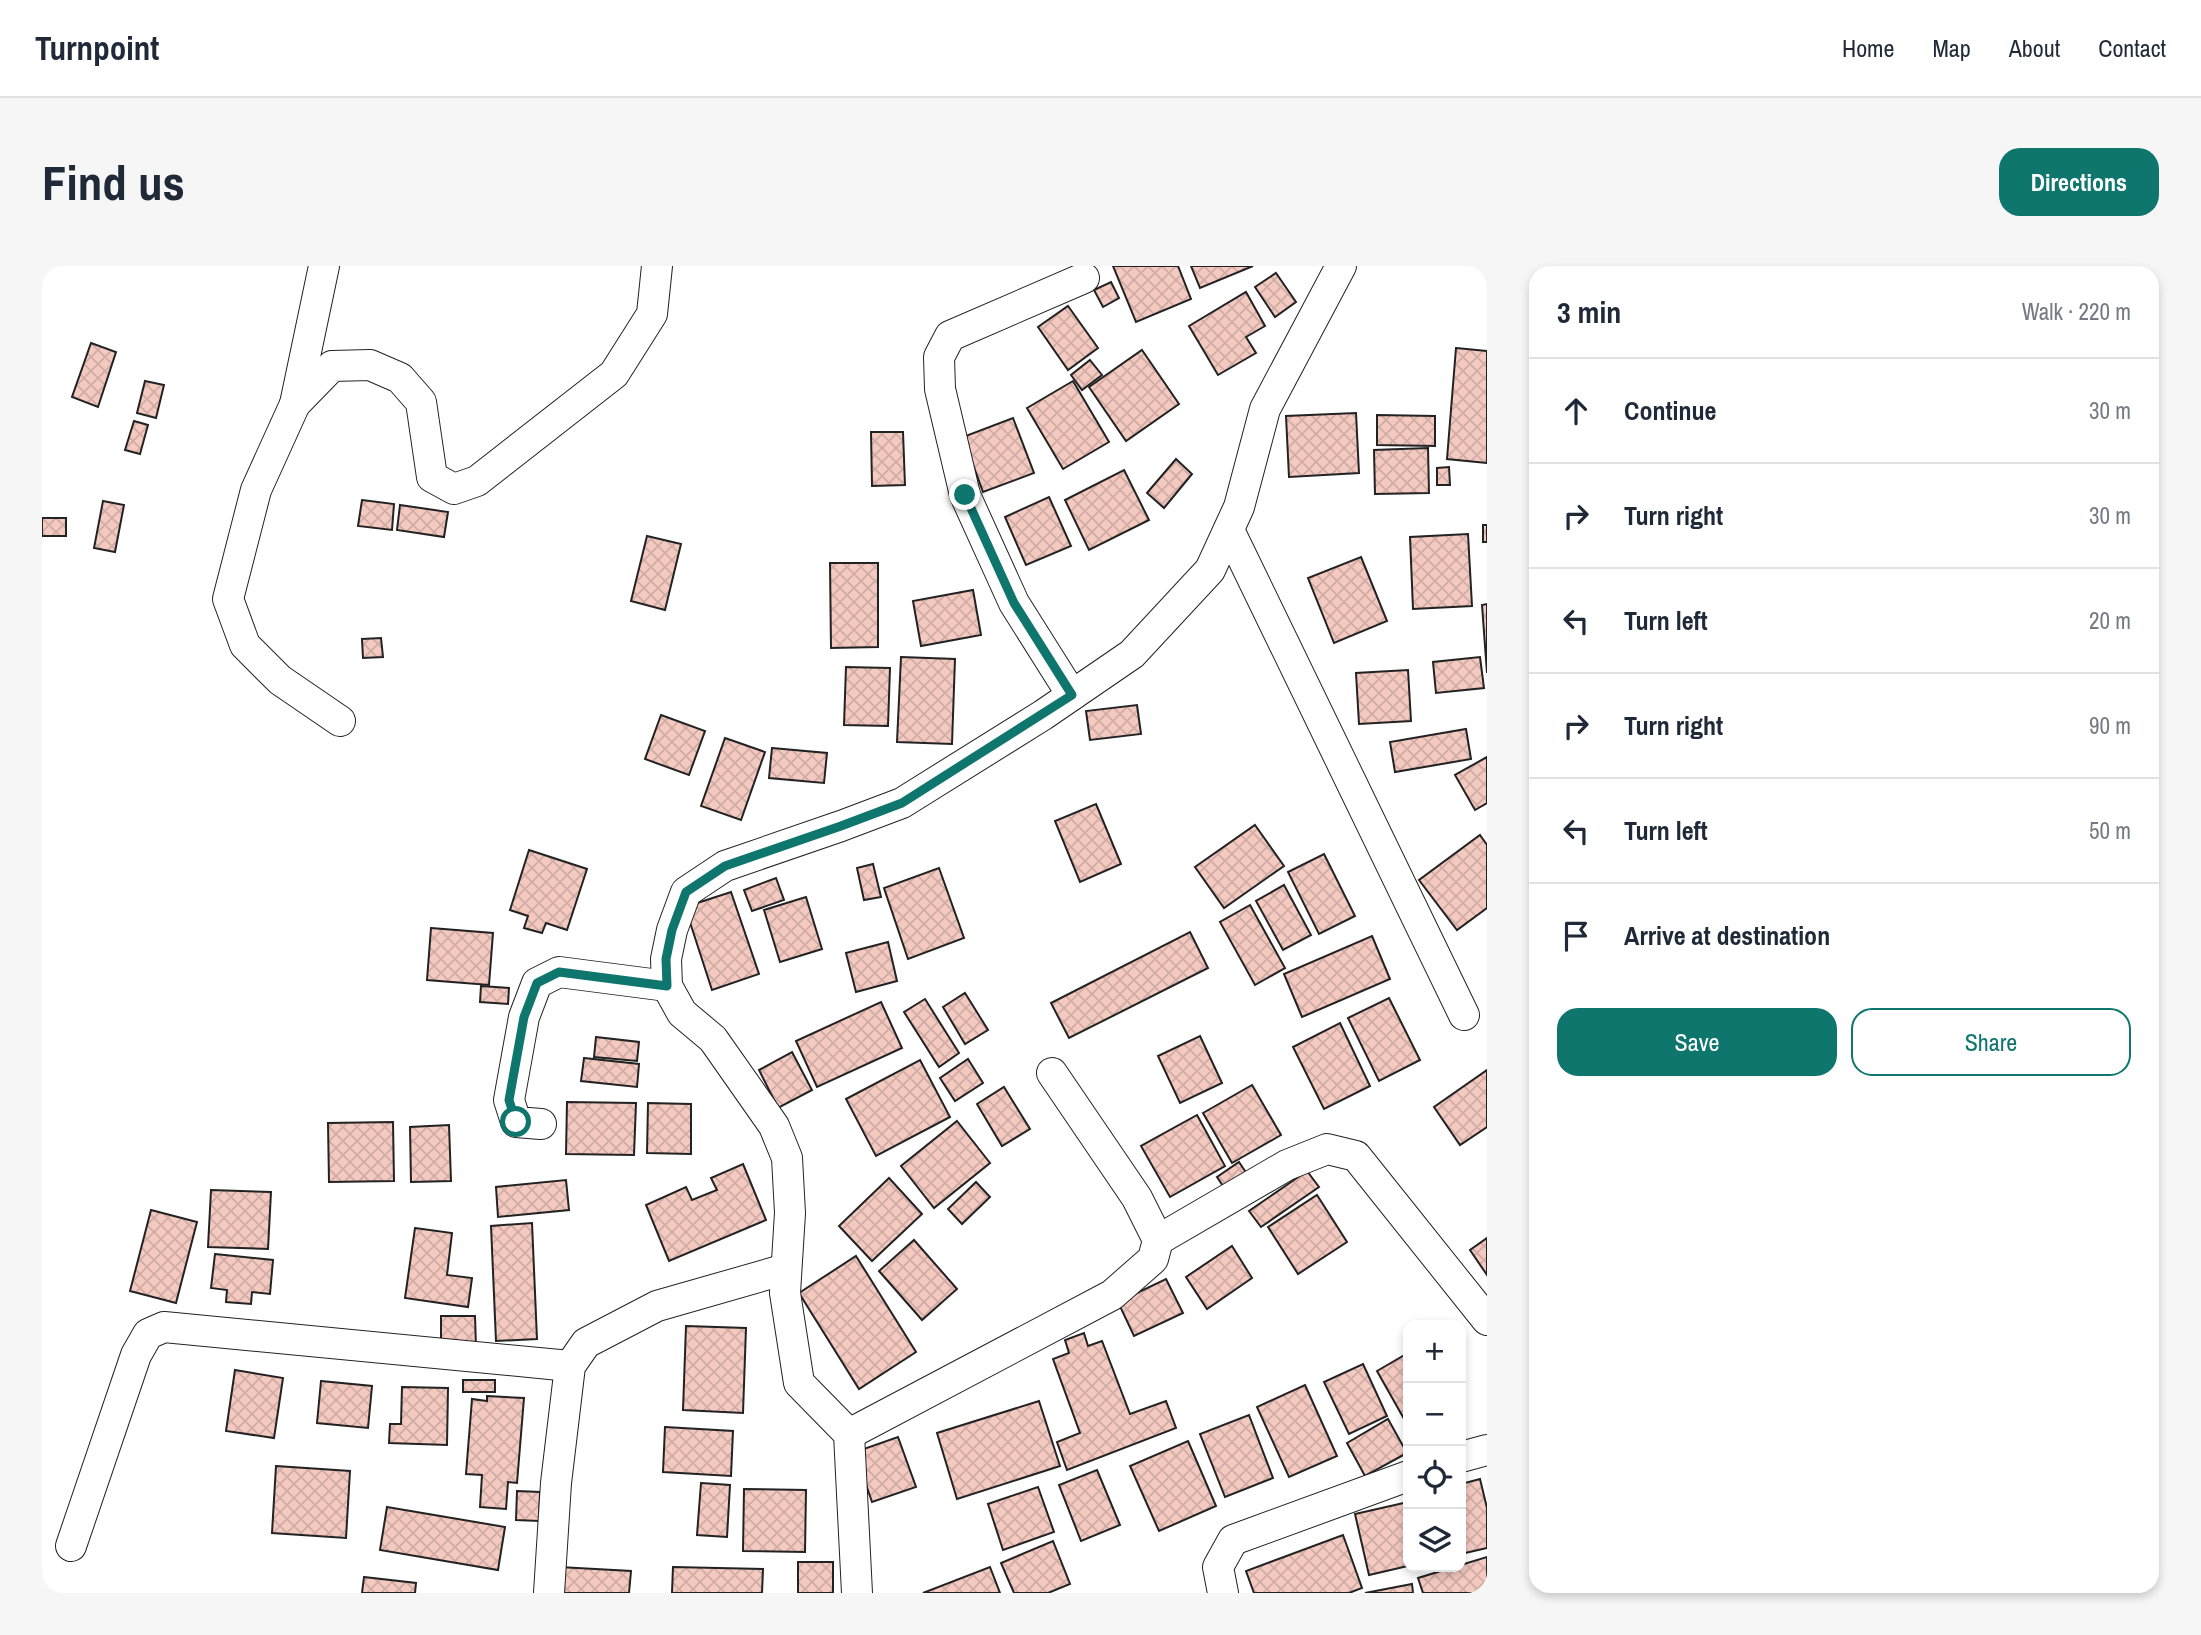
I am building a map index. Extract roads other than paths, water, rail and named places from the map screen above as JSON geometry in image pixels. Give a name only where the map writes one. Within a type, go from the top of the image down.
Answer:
[{"type":"street","points":[[324,266],[295,404],[256,490],[228,599],[245,645],[280,680],[340,721]]},
{"type":"street","points":[[295,404],[332,366],[370,365],[400,378],[421,402],[432,477],[454,489],[477,481],[614,374],[652,314],[657,266]]},
{"type":"street","points":[[857,1593],[849,1434],[799,1383],[785,1293],[790,1213],[787,1158],[774,1126],[713,1039],[682,1013],[667,986],[668,950],[672,930],[686,892],[725,866],[902,803],[1072,695],[1132,653],[1210,570],[1239,507],[1265,409],[1341,266]]},
{"type":"street","points":[[1072,695],[1014,603],[965,495],[940,389],[939,357],[950,337],[1084,278]]},
{"type":"street","points":[[1229,530],[1464,1015]]},
{"type":"street","points":[[541,1124],[516,1122],[509,1100],[524,1017],[537,983],[559,972],[667,986]]},
{"type":"street","points":[[849,1434],[1112,1295],[1153,1259],[1158,1240],[1137,1198],[1052,1073]]},
{"type":"street","points":[[1158,1240],[1287,1165],[1328,1149],[1356,1157],[1487,1320]]},
{"type":"street","points":[[549,1593],[556,1483],[570,1366],[586,1343],[657,1306],[786,1269]]},
{"type":"street","points":[[71,1546],[136,1355],[148,1334],[164,1327],[570,1366]]},
{"type":"street","points":[[1466,1456],[1487,1450]]},
{"type":"street","points":[[1223,1593],[1217,1567],[1233,1540],[1403,1478]]}]
